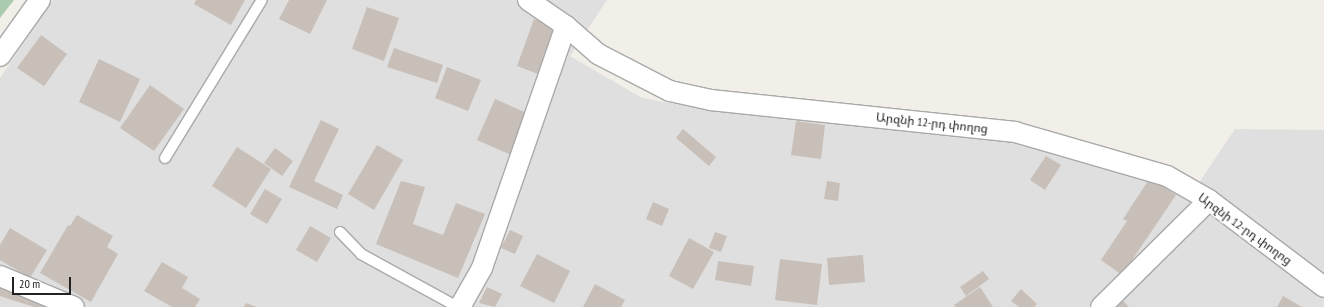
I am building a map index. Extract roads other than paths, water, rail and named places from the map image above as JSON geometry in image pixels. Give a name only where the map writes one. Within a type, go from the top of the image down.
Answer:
[{"type":"street","points":[[0,56],[40,0]]},
{"type":"street","name":"Արզնի 12-րդ փողոց","points":[[528,0],[566,26],[598,54],[670,91],[711,100],[1015,132],[1167,176],[1209,200],[1324,287]]},
{"type":"street","points":[[459,307],[482,268],[566,26]]},
{"type":"street","points":[[1101,307],[1209,200]]},
{"type":"street","points":[[0,276],[74,307]]},
{"type":"lane","points":[[165,158],[262,0]]},
{"type":"lane","points":[[340,232],[361,254],[459,307]]}]
